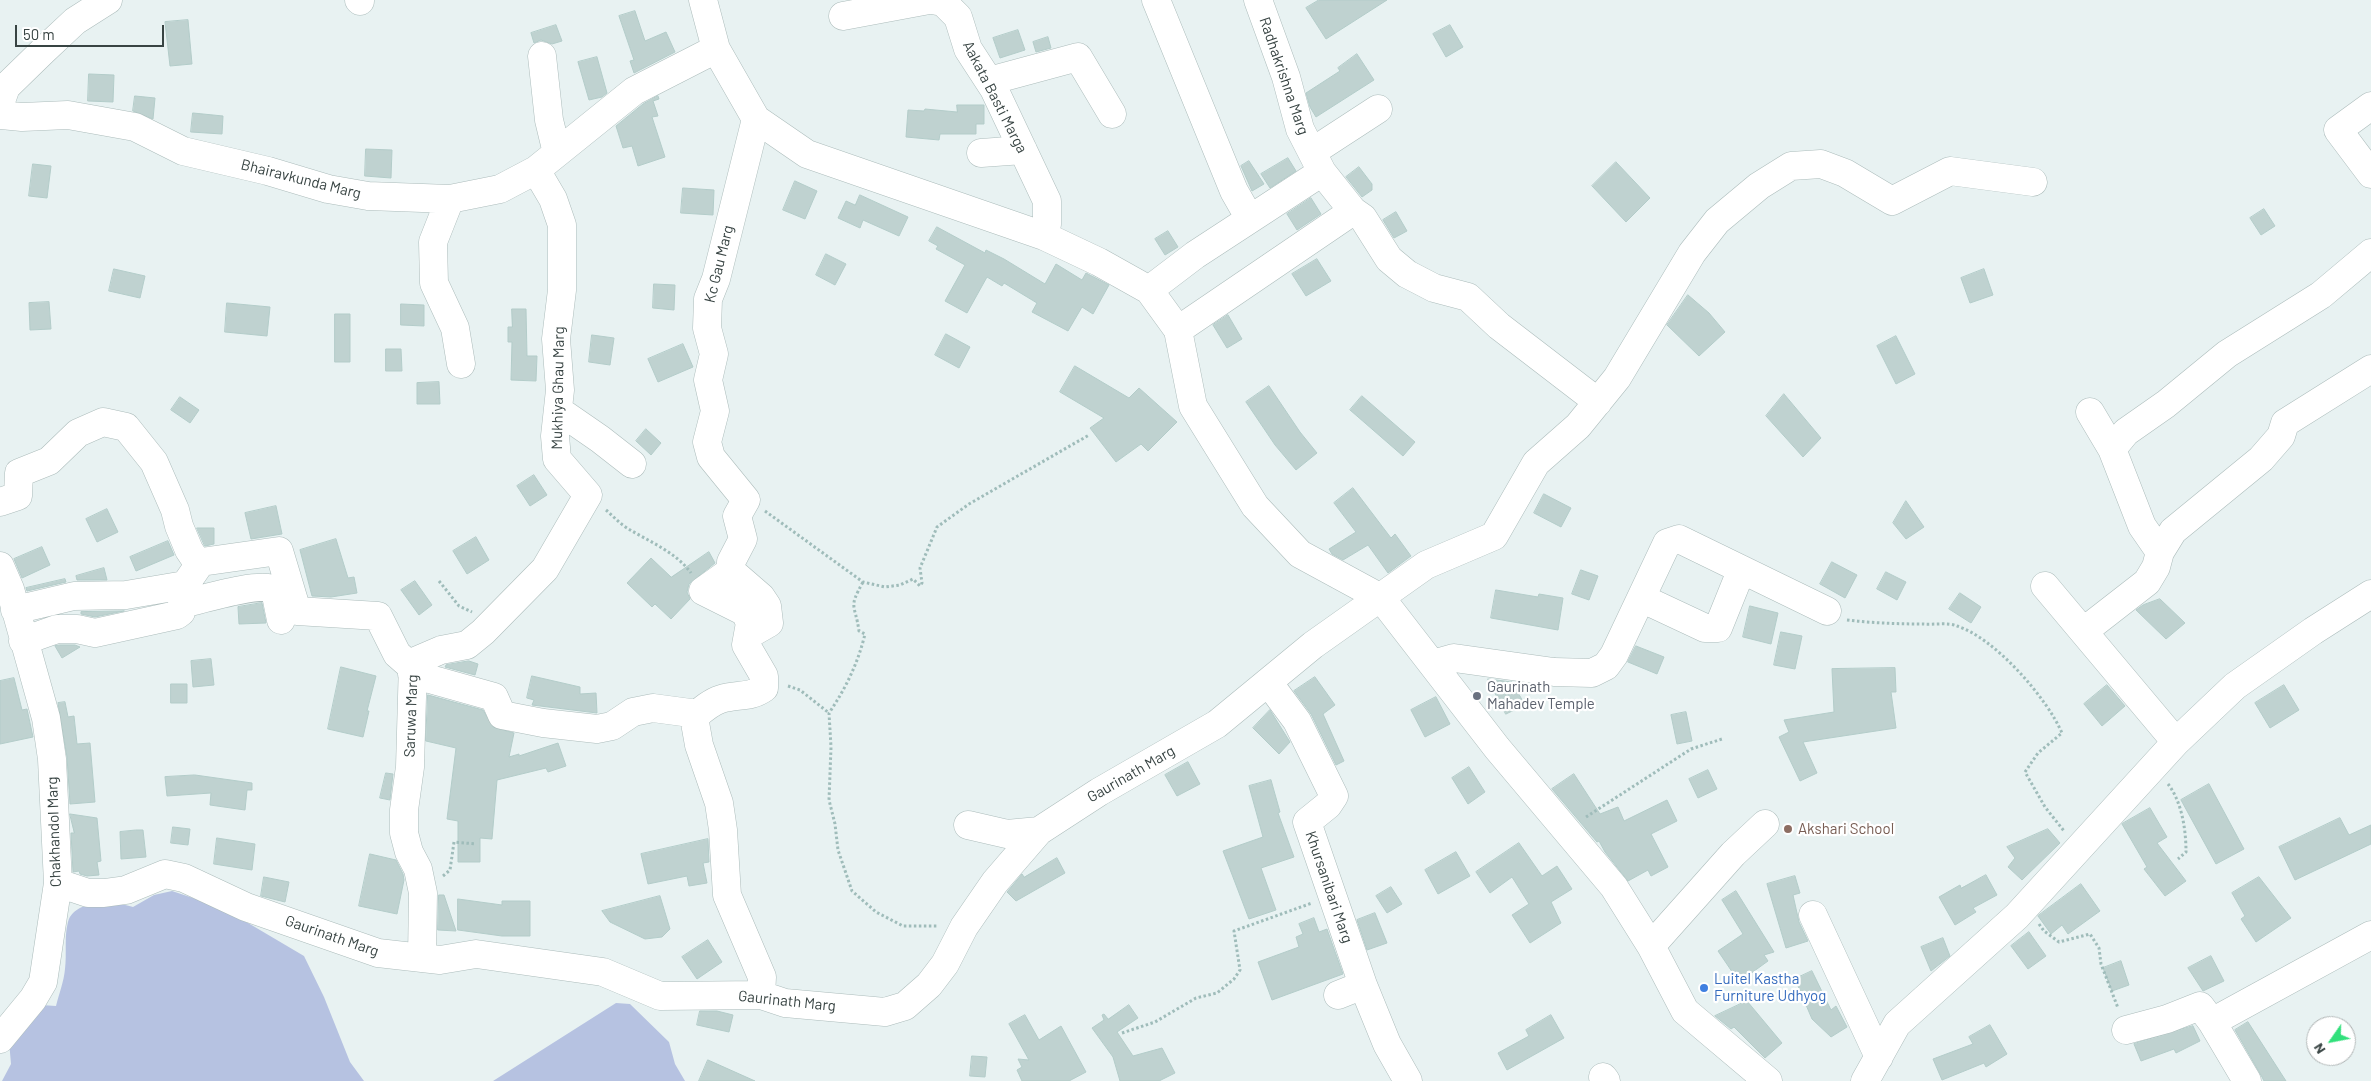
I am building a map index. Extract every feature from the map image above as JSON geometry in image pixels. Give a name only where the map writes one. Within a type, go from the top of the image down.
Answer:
[{"type":"street","points":[[0,104],[6,87],[43,51],[75,21],[108,0]]},
{"type":"street","points":[[704,0],[716,49],[756,119],[808,154],[1044,236],[1099,262],[1149,290],[1178,330],[1193,406],[1255,506],[1300,554],[1381,598],[1497,748],[1614,887],[1651,946],[1685,1011],[1768,1081]]},
{"type":"street","points":[[1156,0],[1230,183],[1250,219]]},
{"type":"street","name":"Radhakrishna Marg","points":[[1258,0],[1286,77],[1300,128],[1317,162],[1378,109]]},
{"type":"street","name":"Aakata Basti Marga","points":[[843,16],[937,1],[958,17],[968,49],[989,81],[1047,201],[1048,224],[1044,236]]},
{"type":"street","name":"Bhairavkunda Marg","points":[[0,115],[22,117],[68,115],[135,127],[183,151],[268,171],[328,189],[368,196],[450,199],[500,189],[536,170],[634,92],[716,49]]},
{"type":"street","points":[[542,56],[549,120],[557,153]]},
{"type":"street","points":[[989,81],[1078,57],[1112,114]]},
{"type":"street","points":[[2371,106],[2338,130],[2371,174]]},
{"type":"street","name":"Kc Gau Marg","points":[[746,500],[711,457],[707,442],[715,411],[708,380],[714,354],[707,328],[708,299],[716,279],[756,119]]},
{"type":"street","points":[[981,153],[1023,150]]},
{"type":"street","points":[[1149,290],[1195,255],[1250,219],[1317,162],[1353,211],[1363,218],[1390,258],[1407,274],[1434,288],[1468,297],[1499,326],[1598,402]]},
{"type":"street","name":"Gaurinath Marg","points":[[58,883],[88,893],[104,893],[126,890],[165,874],[184,878],[246,907],[378,953],[440,960],[476,954],[603,972],[660,996],[762,996],[785,1003],[885,1012],[905,1006],[929,985],[944,964],[964,927],[995,882],[1039,830],[1098,792],[1217,724],[1313,644],[1426,566],[1494,536],[1536,463],[1578,426],[1617,378],[1687,261],[1716,221],[1759,186],[1790,166],[1821,164],[1835,168],[1892,201],[1950,170],[2033,182]]},
{"type":"street","name":"Mukhiya Ghau Marg","points":[[536,170],[553,200],[562,225],[551,298],[560,390],[555,436],[557,459],[588,495]]},
{"type":"street","points":[[450,199],[432,242],[434,283],[455,328],[461,364]]},
{"type":"street","points":[[1178,330],[1305,241],[1353,211]]},
{"type":"street","points":[[2112,449],[2126,432],[2166,404],[2227,354],[2321,295],[2371,253]]},
{"type":"street","points":[[2084,631],[2147,582],[2156,567],[2160,552],[2173,531],[2261,459],[2281,436],[2285,423],[2371,368]]},
{"type":"street","points":[[558,410],[600,438],[632,464]]},
{"type":"street","points":[[2090,412],[2112,449],[2142,526],[2160,552]]},
{"type":"street","points":[[0,502],[18,496],[19,472],[49,461],[78,433],[103,422],[126,427],[154,462],[175,510],[179,526],[189,550],[199,565]]},
{"type":"street","name":"Saruwa Marg","points":[[422,958],[423,893],[420,877],[409,852],[404,833],[404,810],[410,767],[413,662],[441,650],[467,645],[483,632],[545,569],[588,495]]},
{"type":"street","points":[[746,500],[737,516],[743,539],[731,562],[731,571],[761,597],[768,606],[769,623],[748,635]]},
{"type":"street","points":[[1433,664],[1454,658],[1554,672],[1592,673],[1606,666],[1614,655],[1667,543],[1679,539],[1741,571],[1827,611]]},
{"type":"street","points":[[10,614],[74,596],[126,595],[185,585],[201,562],[279,551],[297,611]]},
{"type":"street","name":"Chakhandol Marg","points":[[0,566],[10,614],[23,641],[46,718],[52,759],[58,883],[44,982],[33,999],[0,1039]]},
{"type":"street","points":[[731,571],[703,592],[745,612],[750,623],[746,646],[764,676],[764,688],[754,694],[721,699],[694,717],[699,745],[719,803],[723,830],[727,895],[762,977],[762,996]]},
{"type":"street","points":[[1641,598],[1705,628],[1718,628],[1741,571]]},
{"type":"street","points":[[2044,586],[2176,742]]},
{"type":"street","points":[[23,641],[57,629],[78,629],[95,633],[133,626],[177,615],[181,612],[182,604],[257,588],[272,588],[275,590],[281,620],[289,620],[297,611]]},
{"type":"street","points":[[1865,1081],[1897,1024],[2027,905],[2176,742],[2235,686],[2313,630],[2371,594]]},
{"type":"street","points":[[297,611],[378,616],[388,639],[412,671],[494,697],[502,715],[543,723],[596,729],[612,726],[633,712],[653,708],[698,714]]},
{"type":"street","name":"Khursanibari Marg","points":[[1268,682],[1297,721],[1334,796],[1328,805],[1307,822],[1331,897],[1363,985],[1387,1044],[1408,1081]]},
{"type":"street","points":[[1651,946],[1733,854],[1765,824]]},
{"type":"street","points":[[968,825],[1007,834],[1039,830]]},
{"type":"street","points":[[1813,915],[1879,1057]]},
{"type":"street","points":[[2212,1022],[2371,934]]},
{"type":"street","points":[[1338,995],[1363,985]]},
{"type":"street","points":[[2126,1030],[2167,1019],[2200,1006],[2212,1022],[2247,1081]]},
{"type":"path","points":[[746,500],[778,519],[863,582],[885,587],[900,585],[913,579],[920,586],[922,583],[920,568],[937,527],[969,504],[1089,435]]},
{"type":"path","points":[[588,495],[625,527],[662,549],[686,567],[703,592]]},
{"type":"path","points":[[439,581],[460,606],[475,614],[483,632]]},
{"type":"path","points":[[863,582],[854,598],[852,609],[857,618],[859,630],[865,634],[861,651],[846,689],[828,712],[831,746],[828,800],[835,824],[838,850],[852,891],[876,912],[903,926],[964,927]]},
{"type":"path","points":[[1827,611],[1846,620],[1864,622],[1957,625],[1986,642],[2018,671],[2038,692],[2062,733],[2038,753],[2026,772],[2045,807],[2079,849]]},
{"type":"path","points":[[764,676],[772,690],[784,685],[800,690],[828,712]]},
{"type":"path","points":[[1566,829],[1691,749],[1722,739]]},
{"type":"path","points":[[2155,766],[2172,789],[2180,810],[2186,838],[2186,852],[2178,859]]},
{"type":"path","points":[[420,877],[444,876],[450,870],[454,842],[476,844]]},
{"type":"path","points":[[1122,1033],[1154,1022],[1196,998],[1217,993],[1234,979],[1240,970],[1234,931],[1331,897]]},
{"type":"path","points":[[2027,905],[2044,931],[2059,942],[2090,934],[2099,948],[2101,964],[2126,1030]]},
{"type":"shaded area","points":[[172,891],[205,902],[243,920],[304,956],[324,997],[350,1062],[364,1081],[2,1081],[11,1064],[9,1041],[41,1005],[56,1006],[63,983],[66,963],[67,927],[72,915],[78,909],[96,904],[106,903],[133,907],[154,895]]},
{"type":"shaded area","points":[[616,1003],[630,1004],[669,1042],[675,1064],[685,1081],[493,1081]]},
{"type":"building","points":[[1319,0],[1387,0],[1326,39],[1306,8]]},
{"type":"building","points":[[635,11],[645,41],[666,32],[675,52],[634,73],[630,61],[634,60],[619,16]]},
{"type":"building","points":[[188,20],[192,64],[170,66],[165,22]]},
{"type":"building","points":[[556,25],[562,41],[552,44],[541,40],[534,43],[531,33]]},
{"type":"building","points":[[1450,25],[1463,47],[1446,57],[1433,34]]},
{"type":"building","points":[[1018,30],[1025,50],[1000,58],[993,38]]},
{"type":"building","points":[[1048,37],[1051,48],[1036,52],[1033,42]]},
{"type":"building","points":[[1357,54],[1374,80],[1316,117],[1310,107],[1306,93],[1340,71],[1338,68]]},
{"type":"building","points":[[597,57],[607,93],[602,97],[589,100],[578,62]]},
{"type":"building","points":[[89,74],[114,75],[113,102],[88,101]]},
{"type":"building","points":[[135,96],[155,98],[153,119],[133,111]]},
{"type":"building","points":[[658,96],[659,99],[653,101],[658,116],[652,117],[665,157],[638,166],[632,146],[623,148],[616,126],[643,104]]},
{"type":"building","points":[[957,105],[984,105],[984,124],[976,124],[976,134],[940,134],[939,140],[906,137],[908,110],[924,111],[925,109],[957,112]]},
{"type":"building","points":[[193,113],[223,116],[222,134],[191,132]]},
{"type":"building","points":[[366,149],[392,150],[391,178],[365,176]]},
{"type":"building","points":[[1288,158],[1296,171],[1270,188],[1261,174]]},
{"type":"building","points":[[1249,161],[1264,184],[1252,191],[1241,166]]},
{"type":"building","points":[[1616,162],[1650,198],[1626,222],[1592,186]]},
{"type":"building","points":[[33,164],[51,166],[47,198],[29,196]]},
{"type":"building","points":[[1359,167],[1372,184],[1372,190],[1362,197],[1346,177]]},
{"type":"building","points":[[795,181],[817,191],[805,219],[783,210]]},
{"type":"building","points":[[683,188],[714,190],[713,215],[681,213]]},
{"type":"building","points":[[860,195],[908,217],[899,236],[863,220],[860,228],[838,218],[846,201],[855,205]]},
{"type":"building","points":[[1311,198],[1321,214],[1297,230],[1287,214]]},
{"type":"building","points":[[2264,209],[2275,226],[2261,235],[2250,218]]},
{"type":"building","points":[[1396,212],[1407,231],[1394,238],[1383,220]]},
{"type":"building","points":[[937,227],[985,253],[986,250],[1004,259],[1045,284],[1056,264],[1082,280],[1086,273],[1109,285],[1093,314],[1082,307],[1068,331],[1032,312],[1037,303],[1004,283],[1002,286],[987,277],[967,313],[945,301],[965,265],[936,249],[938,246],[929,241]]},
{"type":"building","points":[[1168,231],[1178,247],[1165,255],[1155,239]]},
{"type":"building","points":[[826,254],[846,264],[835,285],[816,275]]},
{"type":"building","points":[[1317,259],[1331,281],[1306,296],[1292,274]]},
{"type":"building","points":[[114,269],[145,276],[140,298],[109,291]]},
{"type":"building","points":[[1984,269],[1993,295],[1970,303],[1961,278]]},
{"type":"building","points":[[654,284],[675,285],[674,310],[653,308]]},
{"type":"building","points":[[1688,295],[1709,313],[1725,332],[1699,356],[1667,325]]},
{"type":"building","points":[[49,302],[51,329],[30,330],[29,303]]},
{"type":"building","points":[[227,303],[270,307],[267,336],[225,332]]},
{"type":"building","points":[[401,304],[424,305],[424,326],[401,325]]},
{"type":"building","points":[[512,309],[526,309],[527,356],[537,356],[536,381],[511,380],[512,342],[508,342],[508,327],[512,327]]},
{"type":"building","points":[[335,314],[350,314],[350,362],[335,362]]},
{"type":"building","points":[[1228,315],[1242,339],[1227,348],[1213,325]]},
{"type":"building","points":[[946,334],[970,347],[959,368],[935,355]]},
{"type":"building","points":[[592,335],[614,338],[610,365],[589,362]]},
{"type":"building","points":[[1896,336],[1915,374],[1896,384],[1877,346]]},
{"type":"building","points":[[683,344],[693,367],[658,382],[648,359]]},
{"type":"building","points":[[386,349],[401,349],[402,371],[386,371]]},
{"type":"building","points":[[1075,366],[1129,398],[1139,388],[1177,422],[1148,451],[1141,444],[1116,462],[1090,428],[1104,418],[1060,392]]},
{"type":"building","points":[[439,382],[440,404],[417,404],[417,383]]},
{"type":"building","points":[[1269,386],[1300,432],[1317,453],[1296,470],[1275,445],[1246,402]]},
{"type":"building","points":[[1784,394],[1821,438],[1803,457],[1766,416]]},
{"type":"building","points":[[1362,396],[1415,442],[1403,456],[1350,410]]},
{"type":"building","points":[[180,397],[199,410],[190,423],[171,410]]},
{"type":"building","points":[[646,429],[661,443],[651,455],[636,441]]},
{"type":"building","points":[[534,475],[547,495],[530,506],[517,486]]},
{"type":"building","points":[[1353,488],[1391,538],[1395,534],[1411,556],[1388,573],[1368,545],[1343,560],[1332,554],[1329,549],[1356,532],[1334,503]]},
{"type":"building","points":[[1544,494],[1571,508],[1561,527],[1534,513]]},
{"type":"building","points":[[1906,501],[1924,527],[1906,539],[1893,523]]},
{"type":"building","points":[[276,506],[282,534],[251,539],[245,513]]},
{"type":"building","points":[[107,509],[118,532],[97,542],[86,519]]},
{"type":"building","points":[[197,528],[214,528],[214,544],[205,546]]},
{"type":"building","points":[[476,537],[489,560],[467,574],[453,551]]},
{"type":"building","points":[[336,539],[348,578],[354,577],[357,593],[331,597],[312,596],[300,550]]},
{"type":"building","points":[[168,541],[174,555],[136,571],[130,557]]},
{"type":"building","points":[[42,547],[50,565],[22,578],[14,559]]},
{"type":"building","points":[[709,552],[715,563],[689,584],[687,592],[690,599],[671,619],[655,604],[652,607],[627,583],[651,558],[671,577]]},
{"type":"building","points":[[1832,562],[1857,575],[1845,598],[1820,584]]},
{"type":"building","points":[[104,568],[107,580],[77,580],[76,576]]},
{"type":"building","points":[[1581,570],[1598,576],[1589,600],[1572,594]]},
{"type":"building","points":[[1886,572],[1906,582],[1897,600],[1877,589]]},
{"type":"building","points":[[65,579],[66,582],[27,591],[26,588]]},
{"type":"building","points":[[415,581],[432,605],[419,615],[401,590]]},
{"type":"building","points":[[1496,590],[1538,597],[1539,594],[1563,598],[1558,630],[1491,618]]},
{"type":"building","points":[[1960,593],[1981,607],[1971,623],[1949,609]]},
{"type":"building","points":[[2160,599],[2185,623],[2166,639],[2136,610],[2143,605]]},
{"type":"building","points":[[262,603],[266,623],[239,624],[238,607]]},
{"type":"building","points":[[1750,606],[1778,613],[1771,644],[1743,637]]},
{"type":"building","points":[[124,611],[95,617],[81,614],[81,612]]},
{"type":"building","points":[[1781,632],[1802,636],[1795,669],[1774,665]]},
{"type":"building","points":[[55,646],[80,647],[62,658]]},
{"type":"building","points":[[1636,646],[1664,657],[1657,674],[1628,662]]},
{"type":"building","points":[[211,659],[214,685],[193,687],[191,661]]},
{"type":"building","points":[[469,661],[478,664],[475,675],[445,667],[446,665]]},
{"type":"building","points":[[341,667],[376,676],[367,711],[369,711],[363,737],[328,729]]},
{"type":"building","points":[[1895,668],[1896,692],[1891,692],[1896,728],[1803,742],[1817,773],[1800,781],[1779,737],[1789,732],[1784,720],[1834,712],[1832,669]]},
{"type":"building","points":[[532,676],[580,687],[580,694],[596,693],[597,713],[532,705],[534,700],[527,698]]},
{"type":"building","points":[[1315,677],[1335,705],[1323,714],[1344,761],[1336,765],[1311,714],[1294,691]]},
{"type":"building","points":[[14,678],[22,710],[27,709],[33,737],[0,744],[0,681]]},
{"type":"building","points":[[1488,679],[1512,682],[1525,705],[1506,714]]},
{"type":"building","points":[[171,684],[187,684],[187,703],[171,703]]},
{"type":"building","points":[[2107,685],[2125,706],[2102,726],[2084,704]]},
{"type":"building","points":[[2284,685],[2299,710],[2270,728],[2255,703]]},
{"type":"building","points":[[428,695],[483,710],[493,727],[514,733],[509,757],[519,754],[519,756],[558,743],[566,766],[548,772],[546,768],[497,780],[492,839],[480,838],[480,862],[458,862],[458,821],[447,819],[456,748],[426,741]]},
{"type":"building","points":[[1436,697],[1450,724],[1425,737],[1411,710]]},
{"type":"building","points":[[65,702],[68,717],[74,716],[77,744],[90,743],[95,802],[70,804],[67,757],[58,703]]},
{"type":"building","points":[[1270,710],[1290,742],[1279,754],[1253,728]]},
{"type":"building","points":[[1686,712],[1692,741],[1677,744],[1671,715]]},
{"type":"building","points":[[1188,762],[1200,784],[1177,796],[1165,775]]},
{"type":"building","points":[[1469,767],[1485,792],[1468,804],[1452,778]]},
{"type":"building","points":[[1708,770],[1717,789],[1698,798],[1689,779]]},
{"type":"building","points":[[386,773],[393,774],[390,800],[380,798]]},
{"type":"building","points":[[1574,774],[1600,814],[1618,807],[1624,821],[1667,800],[1677,821],[1651,834],[1668,867],[1651,876],[1648,870],[1628,881],[1605,852],[1599,841],[1597,842],[1552,789]]},
{"type":"building","points":[[195,775],[252,783],[252,790],[247,790],[245,810],[210,805],[211,793],[167,796],[165,777]]},
{"type":"building","points":[[1271,780],[1280,812],[1278,813],[1294,857],[1261,868],[1276,910],[1249,919],[1223,851],[1263,837],[1249,786]]},
{"type":"building","points":[[2209,784],[2244,849],[2216,864],[2181,800]]},
{"type":"building","points":[[2150,808],[2167,837],[2157,843],[2186,881],[2165,896],[2144,869],[2147,867],[2122,824]]},
{"type":"building","points":[[70,814],[97,818],[101,861],[97,862],[99,875],[87,876],[80,874],[79,871],[73,872],[71,833],[74,833]]},
{"type":"building","points":[[2340,818],[2349,835],[2371,825],[2371,844],[2295,880],[2279,847]]},
{"type":"building","points":[[173,827],[190,829],[188,845],[171,843]]},
{"type":"building","points":[[2048,829],[2060,843],[2022,880],[2008,867],[2015,858],[2007,847]]},
{"type":"building","points":[[143,830],[146,857],[121,859],[120,832]]},
{"type":"building","points":[[217,838],[255,844],[252,870],[214,864]]},
{"type":"building","points":[[708,839],[709,862],[703,863],[707,883],[689,886],[687,876],[648,884],[641,854]]},
{"type":"building","points":[[1519,843],[1542,876],[1557,866],[1572,889],[1551,902],[1561,923],[1530,943],[1512,915],[1529,904],[1512,877],[1490,893],[1476,872]]},
{"type":"building","points":[[1456,852],[1470,876],[1438,894],[1425,870]]},
{"type":"building","points":[[370,854],[396,860],[403,874],[404,880],[397,914],[359,906]]},
{"type":"building","points":[[1057,858],[1065,873],[1016,901],[1007,892],[1022,874],[1024,877]]},
{"type":"building","points":[[1986,875],[1997,895],[1973,908],[1976,912],[1955,925],[1939,897],[1960,885],[1961,888]]},
{"type":"building","points":[[1795,876],[1800,893],[1793,895],[1799,922],[1808,941],[1786,948],[1767,884]]},
{"type":"building","points":[[264,877],[289,882],[285,902],[261,896]]},
{"type":"building","points":[[2259,877],[2291,918],[2256,942],[2241,919],[2245,916],[2232,893]]},
{"type":"building","points":[[2081,884],[2100,911],[2068,934],[2062,925],[2051,934],[2038,916]]},
{"type":"building","points":[[1391,887],[1402,904],[1387,913],[1376,896]]},
{"type":"building","points":[[1736,891],[1774,952],[1764,955],[1768,961],[1739,982],[1718,951],[1743,934],[1722,900]]},
{"type":"building","points":[[439,895],[444,895],[456,931],[438,930]]},
{"type":"building","points":[[660,896],[670,929],[662,937],[645,939],[610,922],[602,911]]},
{"type":"building","points":[[458,899],[502,905],[502,901],[530,901],[530,936],[502,936],[458,930]]},
{"type":"building","points":[[1375,913],[1387,943],[1367,950],[1357,920]]},
{"type":"building","points":[[1314,918],[1319,932],[1327,929],[1343,974],[1272,1000],[1258,962],[1299,947],[1296,937],[1303,934],[1299,924]]},
{"type":"building","points":[[2029,932],[2046,956],[2028,969],[2011,946]]},
{"type":"building","points":[[1943,938],[1950,956],[1931,971],[1921,947]]},
{"type":"building","points":[[708,940],[722,962],[697,979],[682,957]]},
{"type":"building","points":[[2211,956],[2224,981],[2203,991],[2188,968]]},
{"type":"building","points":[[2121,961],[2129,985],[2112,991],[2103,968]]},
{"type":"building","points":[[1812,971],[1831,1010],[1836,1006],[1847,1027],[1831,1037],[1812,1019],[1795,979]]},
{"type":"building","points":[[1747,1001],[1782,1043],[1765,1058],[1734,1027],[1731,1029],[1715,1016]]},
{"type":"building","points":[[1129,1005],[1138,1018],[1117,1032],[1133,1056],[1162,1048],[1175,1073],[1159,1081],[1120,1081],[1113,1057],[1092,1028],[1104,1020],[1102,1015],[1104,1014],[1108,1019]]},
{"type":"building","points":[[700,1011],[717,1011],[733,1015],[729,1032],[697,1025]]},
{"type":"building","points":[[1025,1015],[1039,1040],[1061,1026],[1086,1072],[1069,1081],[1022,1081],[1017,1070],[1022,1067],[1018,1059],[1029,1060],[1009,1024]]},
{"type":"building","points":[[1551,1015],[1564,1038],[1507,1070],[1498,1053],[1529,1036],[1526,1030]]},
{"type":"building","points":[[2248,1022],[2286,1081],[2264,1081],[2235,1030]]},
{"type":"building","points":[[1990,1025],[2007,1054],[1986,1067],[1984,1063],[1942,1080],[1933,1059],[1973,1044],[1969,1037]]},
{"type":"building","points":[[2193,1026],[2200,1041],[2176,1053],[2174,1049],[2141,1061],[2134,1044]]},
{"type":"building","points":[[972,1056],[987,1057],[985,1077],[970,1076]]},
{"type":"building","points":[[708,1060],[755,1081],[699,1081]]},
{"type":"place","name":"Gaurinath Mahadev Temple","points":[[1477,696]]},
{"type":"place","name":"Akshari School","points":[[1788,829]]},
{"type":"place","name":"Luitel Kastha Furniture Udhyog","points":[[1704,988]]}]
